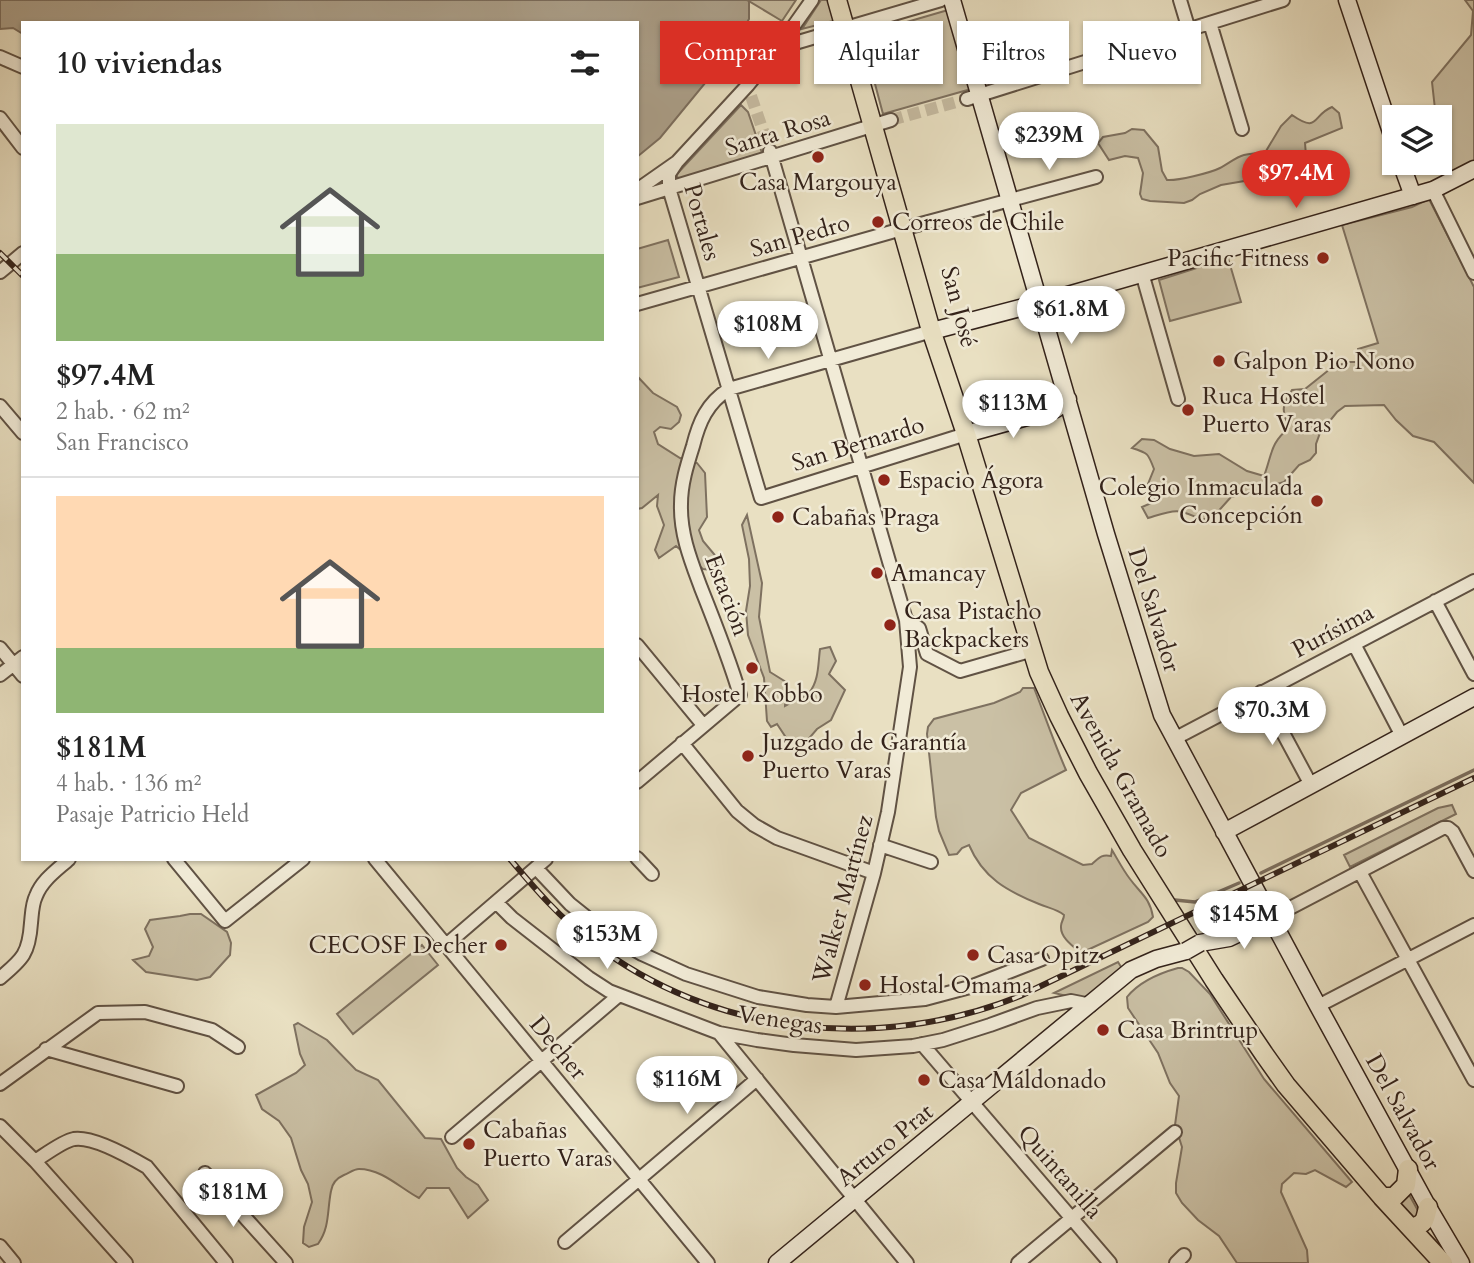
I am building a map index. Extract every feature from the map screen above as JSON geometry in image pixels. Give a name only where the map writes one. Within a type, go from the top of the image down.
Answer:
[{"type":"main road","name":"San José","points":[[836,0],[846,21]]},
{"type":"main road","name":"San José","points":[[847,0],[849,21]]},
{"type":"main road","name":"Del Salvador","points":[[952,0],[973,97],[1010,200],[1106,534],[1162,715],[1318,1006],[1461,1263]]},
{"type":"main road","points":[[1347,0],[1382,105]]},
{"type":"main road","name":"San José","points":[[869,84],[882,122],[907,227],[966,434]]},
{"type":"main road","points":[[936,330],[1040,303],[1413,196],[1433,190],[1474,169]]},
{"type":"main road","points":[[1405,175],[1413,196]]},
{"type":"main road","name":"San Bernardo","points":[[966,434],[1050,410],[1068,399]]},
{"type":"main road","points":[[1050,410],[1062,411],[1074,421]]},
{"type":"main road","name":"Avenida Gramado","points":[[966,434],[1042,678],[1088,772],[1128,842],[1208,972],[1286,1085],[1437,1257]]},
{"type":"main road","points":[[1224,832],[1474,697]]},
{"type":"main road","name":"Arturo Prat","points":[[777,1263],[1131,970],[1156,959],[1229,938],[1271,918]]},
{"type":"main road","points":[[1382,1197],[1394,1197],[1406,1185],[1408,1169]]},
{"type":"main road","points":[[1411,1228],[1425,1221],[1429,1207]]},
{"type":"main road","points":[[1437,1257],[1440,1226]]},
{"type":"street","points":[[797,21],[812,0]]},
{"type":"street","points":[[869,21],[941,0]]},
{"type":"street","points":[[1180,0],[1186,21]]},
{"type":"street","points":[[1201,26],[1283,0]]},
{"type":"street","points":[[1210,23],[1242,129]]},
{"type":"street","points":[[0,57],[21,66]]},
{"type":"street","points":[[973,97],[1083,63]]},
{"type":"street","points":[[639,190],[677,162],[755,84]]},
{"type":"street","points":[[0,118],[21,145]]},
{"type":"street","name":"Santa Rosa","points":[[639,197],[771,154],[882,122]]},
{"type":"street","name":"Walker Martínez","points":[[771,154],[906,620],[910,667],[888,812],[874,873],[836,1007]]},
{"type":"street","name":"Portales","points":[[677,162],[669,174],[669,188],[761,498]]},
{"type":"street","name":"San Pedro","points":[[639,303],[907,227],[1097,177]]},
{"type":"street","points":[[1433,190],[1474,273]]},
{"type":"street","points":[[0,272],[21,255]]},
{"type":"street","points":[[1142,273],[1178,400]]},
{"type":"street","points":[[729,389],[936,330]]},
{"type":"street","name":"Estación","points":[[639,780],[740,695],[686,546],[682,531],[681,504],[684,478],[701,419],[710,404],[729,389]]},
{"type":"street","points":[[0,406],[21,431]]},
{"type":"street","name":"San Bernardo","points":[[761,498],[966,434]]},
{"type":"street","name":"Purísima","points":[[1174,739],[1474,581]]},
{"type":"street","points":[[1435,601],[1474,674]]},
{"type":"street","points":[[906,620],[919,628],[928,654],[960,671],[1033,650]]},
{"type":"street","points":[[1354,644],[1402,736]]},
{"type":"street","points":[[639,647],[703,725]]},
{"type":"street","points":[[0,648],[18,660],[0,675]]},
{"type":"street","points":[[1261,692],[1311,785]]},
{"type":"street","points":[[682,743],[737,811],[754,825],[777,838],[874,873]]},
{"type":"street","points":[[1271,918],[1443,828],[1453,832],[1474,871]]},
{"type":"street","points":[[880,845],[931,862]]},
{"type":"street","points":[[639,860],[652,874]]},
{"type":"street","points":[[0,978],[20,962],[25,954],[30,937],[33,901],[37,892],[47,878],[67,861]]},
{"type":"street","points":[[176,861],[225,921],[300,861]]},
{"type":"street","name":"Decher","points":[[376,861],[708,1263]]},
{"type":"street","points":[[446,945],[541,863],[559,894],[600,928],[642,954],[696,978],[752,995],[807,1005],[836,1007],[925,999],[970,987],[1042,959]]},
{"type":"street","points":[[1360,872],[1474,1080]]},
{"type":"street","name":"Venegas","points":[[496,902],[512,918],[589,978],[618,996],[719,1033],[757,1040],[846,1049],[878,1049],[943,1040],[1037,1008],[1070,1001],[1091,1005]]},
{"type":"street","points":[[1318,1006],[1474,925]]},
{"type":"street","points":[[452,1136],[618,996]]},
{"type":"street","points":[[0,1084],[98,1013],[145,1012],[212,1030],[238,1047]]},
{"type":"street","points":[[719,1033],[906,1263]]},
{"type":"street","name":"Quintanilla","points":[[922,1044],[1110,1263]]},
{"type":"street","points":[[46,1049],[177,1086]]},
{"type":"street","points":[[565,1242],[757,1079]]},
{"type":"street","points":[[0,1126],[126,1263]]},
{"type":"street","points":[[1018,1263],[1175,1132]]},
{"type":"street","points":[[35,1161],[72,1139],[84,1139],[130,1157],[146,1167],[226,1263]]},
{"type":"street","points":[[205,1173],[286,1263]]},
{"type":"street","points":[[0,1246],[14,1263]]},
{"type":"shaded area","points":[[0,0],[749,1],[748,21],[660,21],[660,84],[704,84],[660,138],[639,155],[639,21],[21,21],[21,33],[13,28],[0,29]]},
{"type":"shaded area","points":[[747,0],[796,0],[782,21]]},
{"type":"shaded area","points":[[821,0],[831,0],[837,20],[814,21],[814,26],[802,29]]},
{"type":"shaded area","points":[[1465,0],[1474,0],[1474,162],[1452,173],[1452,105],[1435,105],[1432,82],[1471,35],[1473,11]]},
{"type":"shaded area","points":[[948,10],[957,41],[957,84],[970,84],[971,89],[883,114],[875,84],[943,84],[943,21],[910,21]]},
{"type":"shaded area","points":[[741,105],[748,112],[762,153],[679,179],[676,175]]},
{"type":"shaded area","points":[[1332,107],[1339,113],[1342,128],[1305,143],[1307,168],[1297,177],[1262,178],[1221,185],[1184,203],[1142,199],[1140,194],[1143,173],[1138,158],[1125,156],[1109,160],[1098,143],[1103,137],[1132,129],[1144,130],[1158,147],[1162,171],[1167,180],[1178,179],[1215,170],[1244,155],[1266,151],[1281,126],[1292,115],[1311,123]]},
{"type":"shaded area","points":[[1429,199],[1474,287],[1474,483],[1434,442],[1413,436],[1384,405],[1345,406],[1320,433],[1316,453],[1310,460],[1299,465],[1284,482],[1231,497],[1214,516],[1202,520],[1175,511],[1148,518],[1142,507],[1156,501],[1148,484],[1154,469],[1147,454],[1132,448],[1142,439],[1154,440],[1170,449],[1194,456],[1219,454],[1247,471],[1264,476],[1275,444],[1289,428],[1284,409],[1292,390],[1305,389],[1330,369],[1347,362],[1358,362],[1358,349],[1378,343],[1342,225],[1412,207]]},
{"type":"shaded area","points":[[668,240],[679,277],[639,287],[639,248]]},
{"type":"shaded area","points":[[1228,258],[1241,302],[1170,321],[1159,280]]},
{"type":"shaded area","points":[[639,378],[653,393],[677,407],[681,415],[679,422],[671,429],[660,427],[654,432],[658,444],[680,458],[697,463],[705,473],[707,517],[699,530],[703,541],[719,560],[711,570],[703,569],[676,546],[659,558],[655,550],[664,525],[657,506],[658,495],[639,509]]},
{"type":"shaded area","points":[[747,515],[762,583],[759,617],[770,672],[786,682],[785,706],[807,695],[812,688],[818,672],[820,649],[830,647],[836,661],[829,674],[845,690],[831,720],[817,729],[806,742],[787,739],[777,724],[771,727],[767,721],[764,678],[748,635],[746,611],[750,586],[749,559],[742,525]]},
{"type":"shaded area","points":[[1023,688],[1034,688],[1066,770],[1021,793],[1011,810],[1029,838],[1083,865],[1092,864],[1102,856],[1111,856],[1112,850],[1152,911],[1153,917],[1148,922],[1081,953],[1068,942],[1061,930],[1064,915],[997,882],[981,866],[969,845],[957,854],[949,855],[939,831],[928,727],[934,719],[994,703],[1020,692]]},
{"type":"shaded area","points":[[1452,805],[1456,814],[1350,867],[1344,855],[1438,808]]},
{"type":"shaded area","points":[[201,914],[227,932],[231,943],[230,955],[210,977],[197,980],[146,972],[133,960],[149,956],[153,947],[145,929],[150,920]]},
{"type":"shaded area","points":[[422,945],[438,965],[353,1034],[337,1014]]},
{"type":"shaded area","points":[[1118,962],[1123,970],[1088,1001],[1054,993]]},
{"type":"shaded area","points":[[1178,968],[1189,972],[1210,994],[1264,1079],[1352,1182],[1346,1187],[1315,1170],[1306,1174],[1294,1173],[1282,1184],[1281,1192],[1307,1250],[1308,1263],[1237,1263],[1219,1236],[1198,1220],[1176,1193],[1182,1147],[1175,1125],[1179,1096],[1170,1083],[1158,1053],[1128,1008],[1127,997],[1150,979]]},
{"type":"shaded area","points":[[298,1023],[327,1040],[356,1070],[378,1080],[425,1138],[441,1139],[457,1168],[478,1185],[488,1200],[468,1218],[449,1188],[427,1188],[419,1198],[375,1172],[357,1169],[339,1178],[332,1186],[326,1225],[318,1244],[309,1247],[303,1243],[304,1227],[312,1202],[308,1184],[291,1138],[279,1121],[262,1109],[256,1095],[296,1073],[305,1065],[294,1025]]},
{"type":"shaded area","points":[[1407,1191],[1421,1216],[1414,1222],[1396,1201]]},
{"type":"waterway","points":[[1261,873],[1474,770]]},
{"type":"waterway","points":[[1175,900],[1195,902],[1239,883]]},
{"type":"tunnel","points":[[751,96],[770,151]]},
{"type":"tunnel","points":[[891,120],[967,99]]},
{"type":"railway","points":[[0,253],[21,274]]},
{"type":"railway","points":[[512,861],[538,892],[580,933],[639,974],[690,998],[743,1015],[799,1026],[855,1029],[911,1025],[966,1014],[1020,996],[1474,778]]},
{"type":"place","name":"Casa Margouya","points":[[818,157]]},
{"type":"place","name":"Correos de Chile","points":[[878,222]]},
{"type":"place","name":"Pacific Fitness","points":[[1323,258]]},
{"type":"place","name":"Galpon Pio Nono","points":[[1219,361]]},
{"type":"place","name":"Ruca Hostel Puerto Varas","points":[[1188,410]]},
{"type":"place","name":"Espacio Ágora","points":[[884,480]]},
{"type":"place","name":"Colegio Inmaculada Concepción","points":[[1317,501]]},
{"type":"place","name":"Cabañas Praga","points":[[778,517]]},
{"type":"place","name":"Amancay","points":[[877,573]]},
{"type":"place","name":"Casa Pistacho Backpackers","points":[[890,625]]},
{"type":"place","name":"Hostel Kobbo","points":[[752,668]]},
{"type":"place","name":"Juzgado de Garantía Puerto Varas","points":[[748,756]]},
{"type":"place","name":"CECOSF Decher","points":[[501,945]]},
{"type":"place","name":"Casa Opitz","points":[[973,955]]},
{"type":"place","name":"Hostal Omama","points":[[865,985]]},
{"type":"place","name":"Casa Brintrup","points":[[1103,1030]]},
{"type":"place","name":"Casa Maldonado","points":[[924,1080]]},
{"type":"place","name":"Cabañas Puerto Varas","points":[[469,1144]]}]
